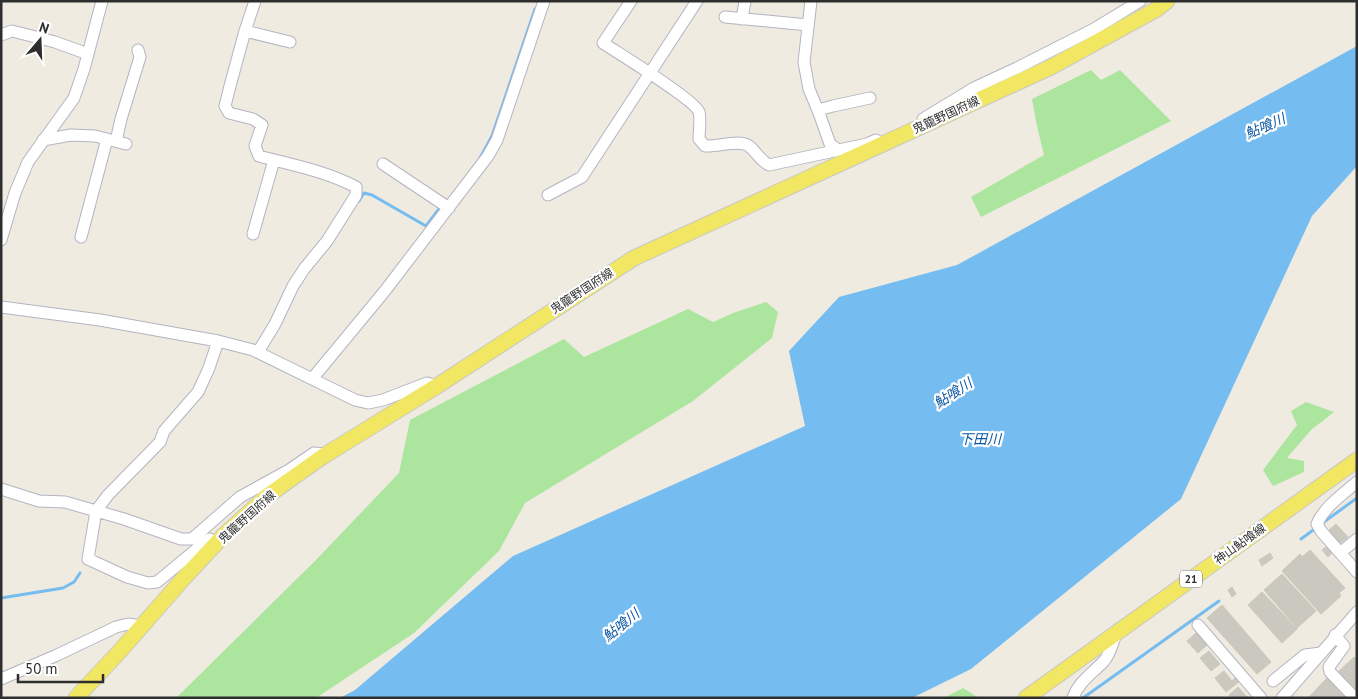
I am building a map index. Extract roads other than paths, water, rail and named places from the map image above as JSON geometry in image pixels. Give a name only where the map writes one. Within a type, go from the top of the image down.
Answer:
[{"type":"main road","name":"鬼籠野国府線","points":[[76,698],[183,579],[219,542],[267,496],[326,454],[437,386],[634,258],[1051,67],[1157,9],[1167,1]]},
{"type":"main road","name":"神山鮎喰線","points":[[1026,698],[1041,692],[1117,632],[1357,460]]},
{"type":"street","points":[[1,240],[28,162],[74,98],[102,1]]},
{"type":"street","points":[[255,1],[230,86],[226,106],[229,113],[253,119],[262,125],[255,146],[259,156],[308,168],[356,187],[356,195],[327,241],[293,286],[275,324],[258,352]]},
{"type":"street","points":[[312,379],[384,292],[488,156],[497,140],[544,1]]},
{"type":"street","points":[[631,1],[603,43],[694,105],[699,112],[699,139],[705,146],[714,147],[735,142],[748,146],[762,162],[769,165],[866,144],[892,134],[900,136],[911,127],[974,88],[1094,29],[1140,1]]},
{"type":"street","points":[[548,195],[582,178],[697,1]]},
{"type":"street","points":[[742,19],[745,1]]},
{"type":"street","points":[[811,1],[804,62],[809,89],[830,144],[838,150]]},
{"type":"street","points":[[725,17],[808,25]]},
{"type":"street","points":[[1,35],[12,31],[55,42],[88,54]]},
{"type":"street","points":[[245,31],[290,42]]},
{"type":"street","points":[[81,237],[117,141],[121,119],[140,57],[138,50]]},
{"type":"street","points":[[818,110],[870,98]]},
{"type":"street","points":[[43,140],[70,135],[95,136],[117,141]]},
{"type":"street","points":[[254,234],[274,160]]},
{"type":"street","points":[[383,164],[449,208]]},
{"type":"street","points":[[1,307],[100,320],[218,341],[258,352],[355,400],[368,403],[383,400],[427,382],[437,386]]},
{"type":"street","points":[[218,341],[198,392],[164,431],[160,442],[108,495],[96,511],[88,559],[127,577],[148,583],[157,582],[210,539],[219,542]]},
{"type":"street","points":[[1,489],[39,501],[65,502],[124,518],[181,539],[192,539],[240,497],[289,470],[314,452],[326,454]]},
{"type":"street","points":[[1357,482],[1319,518],[1319,527],[1357,572]]},
{"type":"street","points":[[1340,553],[1357,539]]},
{"type":"street","points":[[1282,698],[1357,612]]},
{"type":"street","points":[[1,679],[116,627],[128,624],[141,626]]},
{"type":"street","points":[[1198,625],[1261,698]]},
{"type":"street","points":[[1073,698],[1079,686],[1106,660],[1117,632]]},
{"type":"street","points":[[1335,635],[1344,646],[1329,667],[1330,672],[1355,698]]},
{"type":"street","points":[[1273,680],[1306,656],[1320,653]]},
{"type":"water","name":"下田川","points":[[1357,46],[1357,166],[1312,216],[1181,499],[971,669],[912,698],[340,698],[355,690],[513,556],[805,426],[789,351],[839,297],[957,265]]},
{"type":"waterway","points":[[480,158],[492,136],[535,9]]},
{"type":"waterway","points":[[359,201],[364,193],[372,195],[426,226],[439,209]]},
{"type":"waterway","points":[[1321,524],[1357,498]]},
{"type":"waterway","points":[[1301,539],[1316,528]]},
{"type":"waterway","points":[[1,598],[63,588],[74,582],[80,573]]},
{"type":"waterway","points":[[1083,698],[1219,601]]},
{"type":"water label","name":"鮎喰川","points":[[1265,126]]},
{"type":"water label","name":"鮎喰川","points":[[953,393]]},
{"type":"water label","name":"鮎喰川","points":[[621,625]]}]
